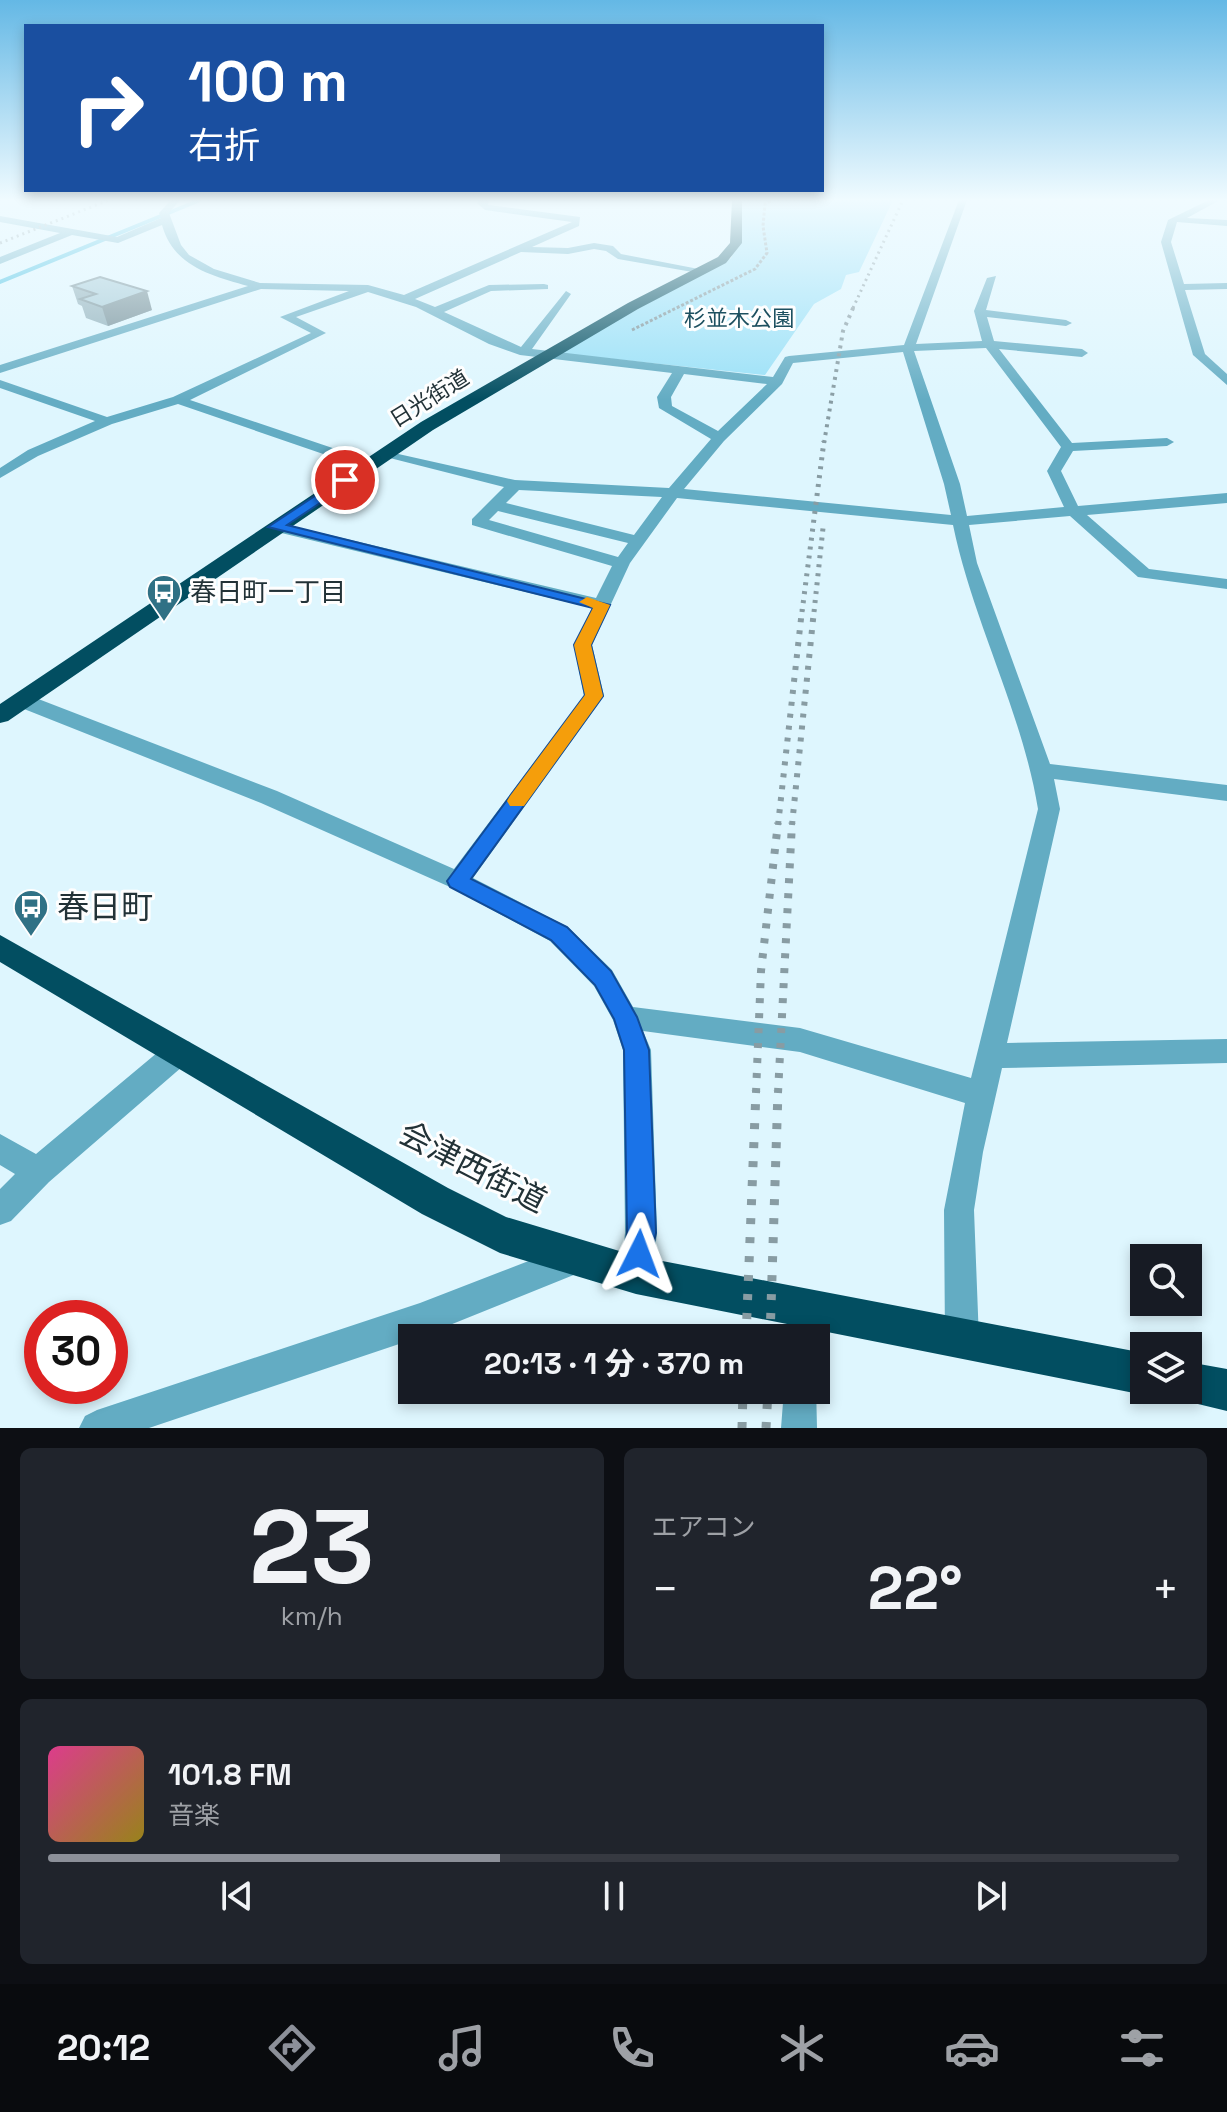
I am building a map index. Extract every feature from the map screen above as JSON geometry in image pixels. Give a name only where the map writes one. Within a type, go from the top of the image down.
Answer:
[{"type":"highway","name":"日光街道","points":[[0,715],[369,465],[547,355],[711,267]]},
{"type":"highway","name":"会津西街道","points":[[0,947],[435,1201],[500,1234],[575,1259],[805,1324]]},
{"type":"highway","name":"会津西街道","points":[[830,1327],[962,1340],[1130,1371]]},
{"type":"highway","points":[[1202,1386],[1227,1390]]},
{"type":"street","points":[[205,267],[260,286],[368,288],[439,310],[498,343],[524,352],[777,381]]},
{"type":"street","points":[[405,299],[479,267]]},
{"type":"street","points":[[679,267],[704,271]]},
{"type":"street","points":[[939,267],[908,350],[952,484],[969,563],[1042,770],[1049,809],[993,1056],[980,1094],[959,1210],[962,1340]]},
{"type":"street","points":[[1173,267],[1199,355],[1227,381]]},
{"type":"street","points":[[992,278],[980,313],[989,344],[1068,447]]},
{"type":"street","points":[[0,369],[260,286]]},
{"type":"street","points":[[1179,287],[1227,286]]},
{"type":"street","points":[[439,310],[489,288],[544,287]]},
{"type":"street","points":[[0,474],[33,453],[107,421],[178,400],[320,333],[286,317],[368,288]]},
{"type":"street","points":[[524,352],[566,294]]},
{"type":"street","points":[[980,313],[1066,323]]},
{"type":"street","points":[[458,881],[594,696],[583,645],[622,563],[673,493],[719,438],[777,381],[789,360],[989,344],[1082,353]]},
{"type":"street","points":[[681,368],[664,397],[666,408],[719,438]]},
{"type":"street","points":[[0,384],[107,421]]},
{"type":"street","points":[[178,400],[369,465]]},
{"type":"street","points":[[1068,447],[1167,442]]},
{"type":"street","points":[[1068,447],[1054,471],[1073,511],[1144,573],[1227,584]]},
{"type":"street","points":[[385,455],[515,485],[673,493],[960,521],[1227,498]]},
{"type":"street","points":[[515,485],[478,522],[622,563]]},
{"type":"street","points":[[495,505],[639,541]]},
{"type":"street","points":[[275,527],[602,605]]},
{"type":"street","points":[[21,700],[269,797],[458,881],[559,934],[603,978],[625,1017],[637,1050],[641,1233],[636,1275]]},
{"type":"street","points":[[1042,770],[1227,793]]},
{"type":"street","points":[[625,1017],[800,1040],[980,1094]]},
{"type":"street","points":[[0,1210],[38,1172],[180,1051]]},
{"type":"street","points":[[993,1056],[1227,1051]]},
{"type":"street","points":[[0,1148],[38,1172]]},
{"type":"street","points":[[97,1428],[420,1320],[575,1259]]},
{"type":"street","points":[[799,1428],[800,1404]]},
{"type":"green space","name":"杉並木公園","points":[[715,267],[862,267],[859,272],[846,275],[841,289],[814,304],[765,375],[557,353]]},
{"type":"building","points":[[100,277],[147,291],[102,307],[80,299],[96,294],[72,286]]},
{"type":"waterway","points":[[0,282],[37,267]]},
{"type":"railway","points":[[853,308],[872,267]]},
{"type":"railway","points":[[824,443],[843,331],[854,306]]},
{"type":"railway","points":[[802,612],[824,441]]},
{"type":"railway","points":[[814,612],[823,528]]},
{"type":"railway","points":[[778,825],[802,610]]},
{"type":"railway","points":[[792,825],[814,610]]},
{"type":"railway","points":[[756,1093],[761,971],[778,823]]},
{"type":"railway","points":[[778,1093],[792,823]]},
{"type":"railway","points":[[747,1324],[756,1091]]},
{"type":"railway","points":[[770,1324],[778,1091]]},
{"type":"railway","points":[[742,1428],[743,1404]]},
{"type":"railway","points":[[766,1428],[767,1404]]},
{"type":"slow traffic","points":[[517,801],[594,696],[583,645],[602,605],[587,602]]},
{"type":"place","name":"春日町一丁目","points":[[164,623]]},
{"type":"place","name":"春日町","points":[[31,938]]},
{"type":"route","points":[[345,480],[275,527],[602,605],[583,645],[594,696],[458,881],[559,934],[603,978],[625,1017],[637,1050],[639,1254]]}]
